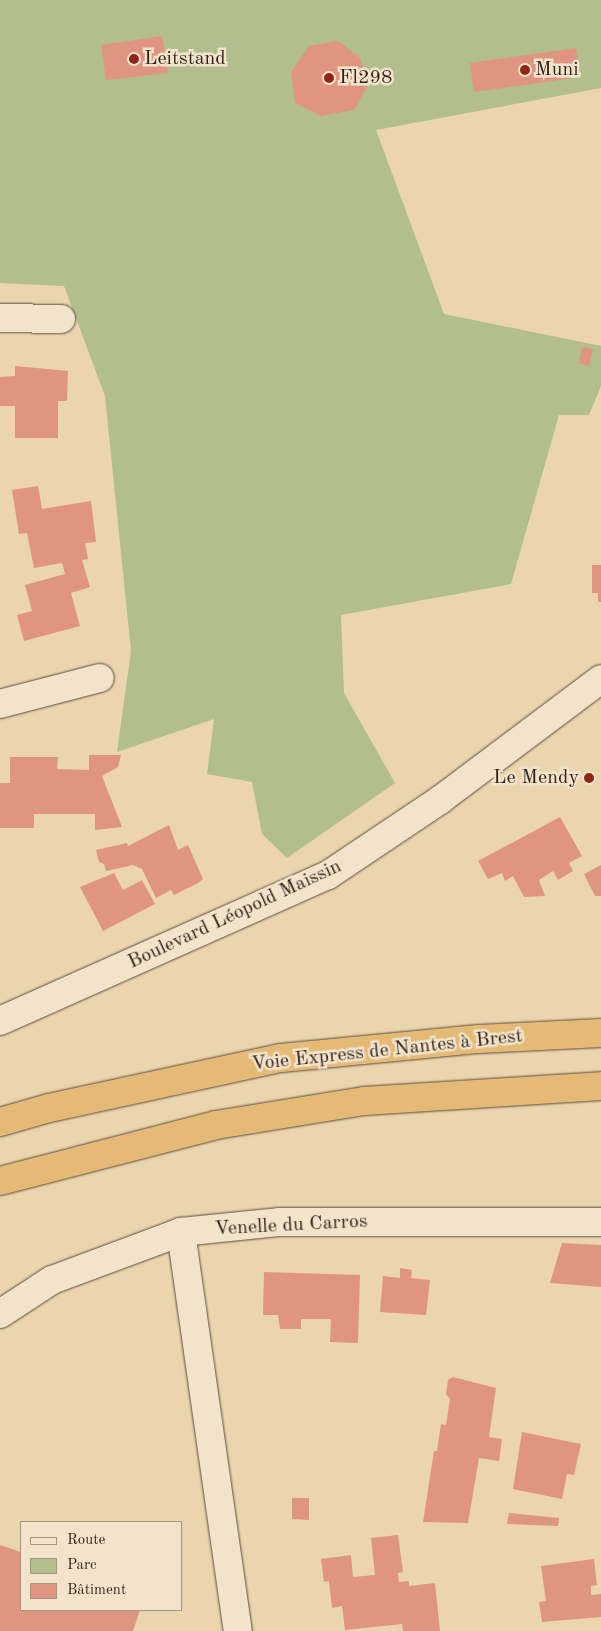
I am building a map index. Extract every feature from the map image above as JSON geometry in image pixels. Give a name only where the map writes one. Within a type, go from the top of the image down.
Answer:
[{"type":"highway","name":"Voie Express de Nantes à Brest","points":[[0,1122],[49,1108],[281,1058],[479,1039],[601,1033]]},
{"type":"highway","points":[[0,1181],[216,1125],[364,1101],[601,1086]]},
{"type":"street","points":[[0,318],[61,319]]},
{"type":"street","points":[[0,704],[100,678]]},
{"type":"street","name":"Boulevard Léopold Maissin","points":[[0,1022],[328,875],[440,800],[601,679]]},
{"type":"street","name":"Venelle du Carros","points":[[0,1314],[52,1280],[181,1232],[280,1222],[601,1222]]},
{"type":"street","points":[[181,1232],[238,1631]]},
{"type":"green space","points":[[0,0],[601,0],[601,88],[376,130],[444,314],[601,346],[601,386],[589,415],[559,415],[511,584],[341,615],[344,693],[395,783],[287,858],[262,834],[252,782],[207,774],[214,719],[117,752],[131,651],[105,396],[64,286],[0,283]]},
{"type":"building","name":"Leitstand","points":[[162,36],[168,73],[106,80],[101,45]]},
{"type":"building","name":"Fl298","points":[[338,41],[360,58],[368,85],[354,110],[321,116],[295,103],[291,72],[309,46]]},
{"type":"building","name":"Muni","points":[[576,48],[580,77],[474,92],[470,63]]},
{"type":"building","points":[[582,347],[593,349],[589,366],[579,363]]},
{"type":"building","points":[[15,366],[68,371],[67,401],[58,401],[58,438],[15,438],[15,406],[0,406],[0,377],[15,376]]},
{"type":"building","points":[[38,486],[42,509],[91,501],[96,542],[85,543],[88,559],[82,560],[90,587],[71,593],[80,626],[24,641],[17,615],[32,611],[25,585],[65,574],[62,563],[34,568],[27,533],[19,534],[12,490]]},
{"type":"building","points":[[592,565],[601,565],[601,602],[598,602],[598,593],[592,593]]},
{"type":"building","points":[[89,755],[121,755],[118,767],[102,776],[122,827],[95,830],[95,814],[34,814],[34,828],[0,828],[0,783],[10,783],[10,757],[58,757],[57,769],[89,770]]},
{"type":"building","points":[[560,817],[582,856],[569,863],[573,871],[558,880],[553,871],[539,880],[545,896],[524,897],[513,876],[505,881],[502,873],[488,879],[478,861]]},
{"type":"building","points":[[169,825],[178,850],[188,845],[203,879],[198,883],[174,895],[171,890],[156,898],[142,869],[133,865],[106,871],[104,864],[99,862],[96,850],[127,843],[128,846]]},
{"type":"building","points":[[601,865],[601,896],[595,896],[584,874]]},
{"type":"building","points":[[114,873],[123,890],[142,880],[155,904],[103,931],[80,887]]},
{"type":"building","points":[[562,1243],[601,1245],[601,1287],[550,1283]]},
{"type":"building","points":[[400,1268],[412,1270],[411,1278],[430,1280],[426,1315],[380,1312],[383,1276],[400,1278]]},
{"type":"building","points":[[264,1272],[360,1275],[358,1343],[330,1342],[331,1319],[301,1319],[301,1329],[280,1329],[278,1315],[263,1315]]},
{"type":"building","points":[[453,1377],[496,1388],[489,1437],[502,1439],[499,1461],[479,1458],[468,1523],[423,1522],[434,1451],[437,1451],[441,1424],[446,1425],[450,1399],[446,1394],[448,1380]]},
{"type":"building","points":[[522,1432],[581,1444],[574,1475],[567,1474],[562,1499],[513,1489]]},
{"type":"building","points":[[292,1498],[309,1498],[309,1520],[292,1519]]},
{"type":"building","points":[[509,1513],[559,1518],[558,1526],[507,1524]]},
{"type":"building","points":[[398,1535],[403,1572],[398,1573],[399,1582],[409,1581],[409,1586],[435,1583],[440,1631],[403,1631],[402,1624],[345,1630],[342,1606],[332,1608],[329,1581],[324,1582],[321,1559],[351,1555],[353,1577],[375,1575],[371,1538]]},
{"type":"building","points":[[0,1545],[20,1552],[20,1611],[140,1611],[133,1631],[0,1631]]},
{"type":"building","points":[[594,1559],[597,1585],[591,1586],[591,1595],[601,1594],[601,1617],[542,1622],[539,1602],[546,1601],[541,1566]]},
{"type":"place","name":"Leitstand","points":[[134,59]]},
{"type":"place","name":"Muni","points":[[525,70]]},
{"type":"place","name":"Fl298","points":[[329,78]]},
{"type":"place","name":"Le Mendy","points":[[589,778]]}]
